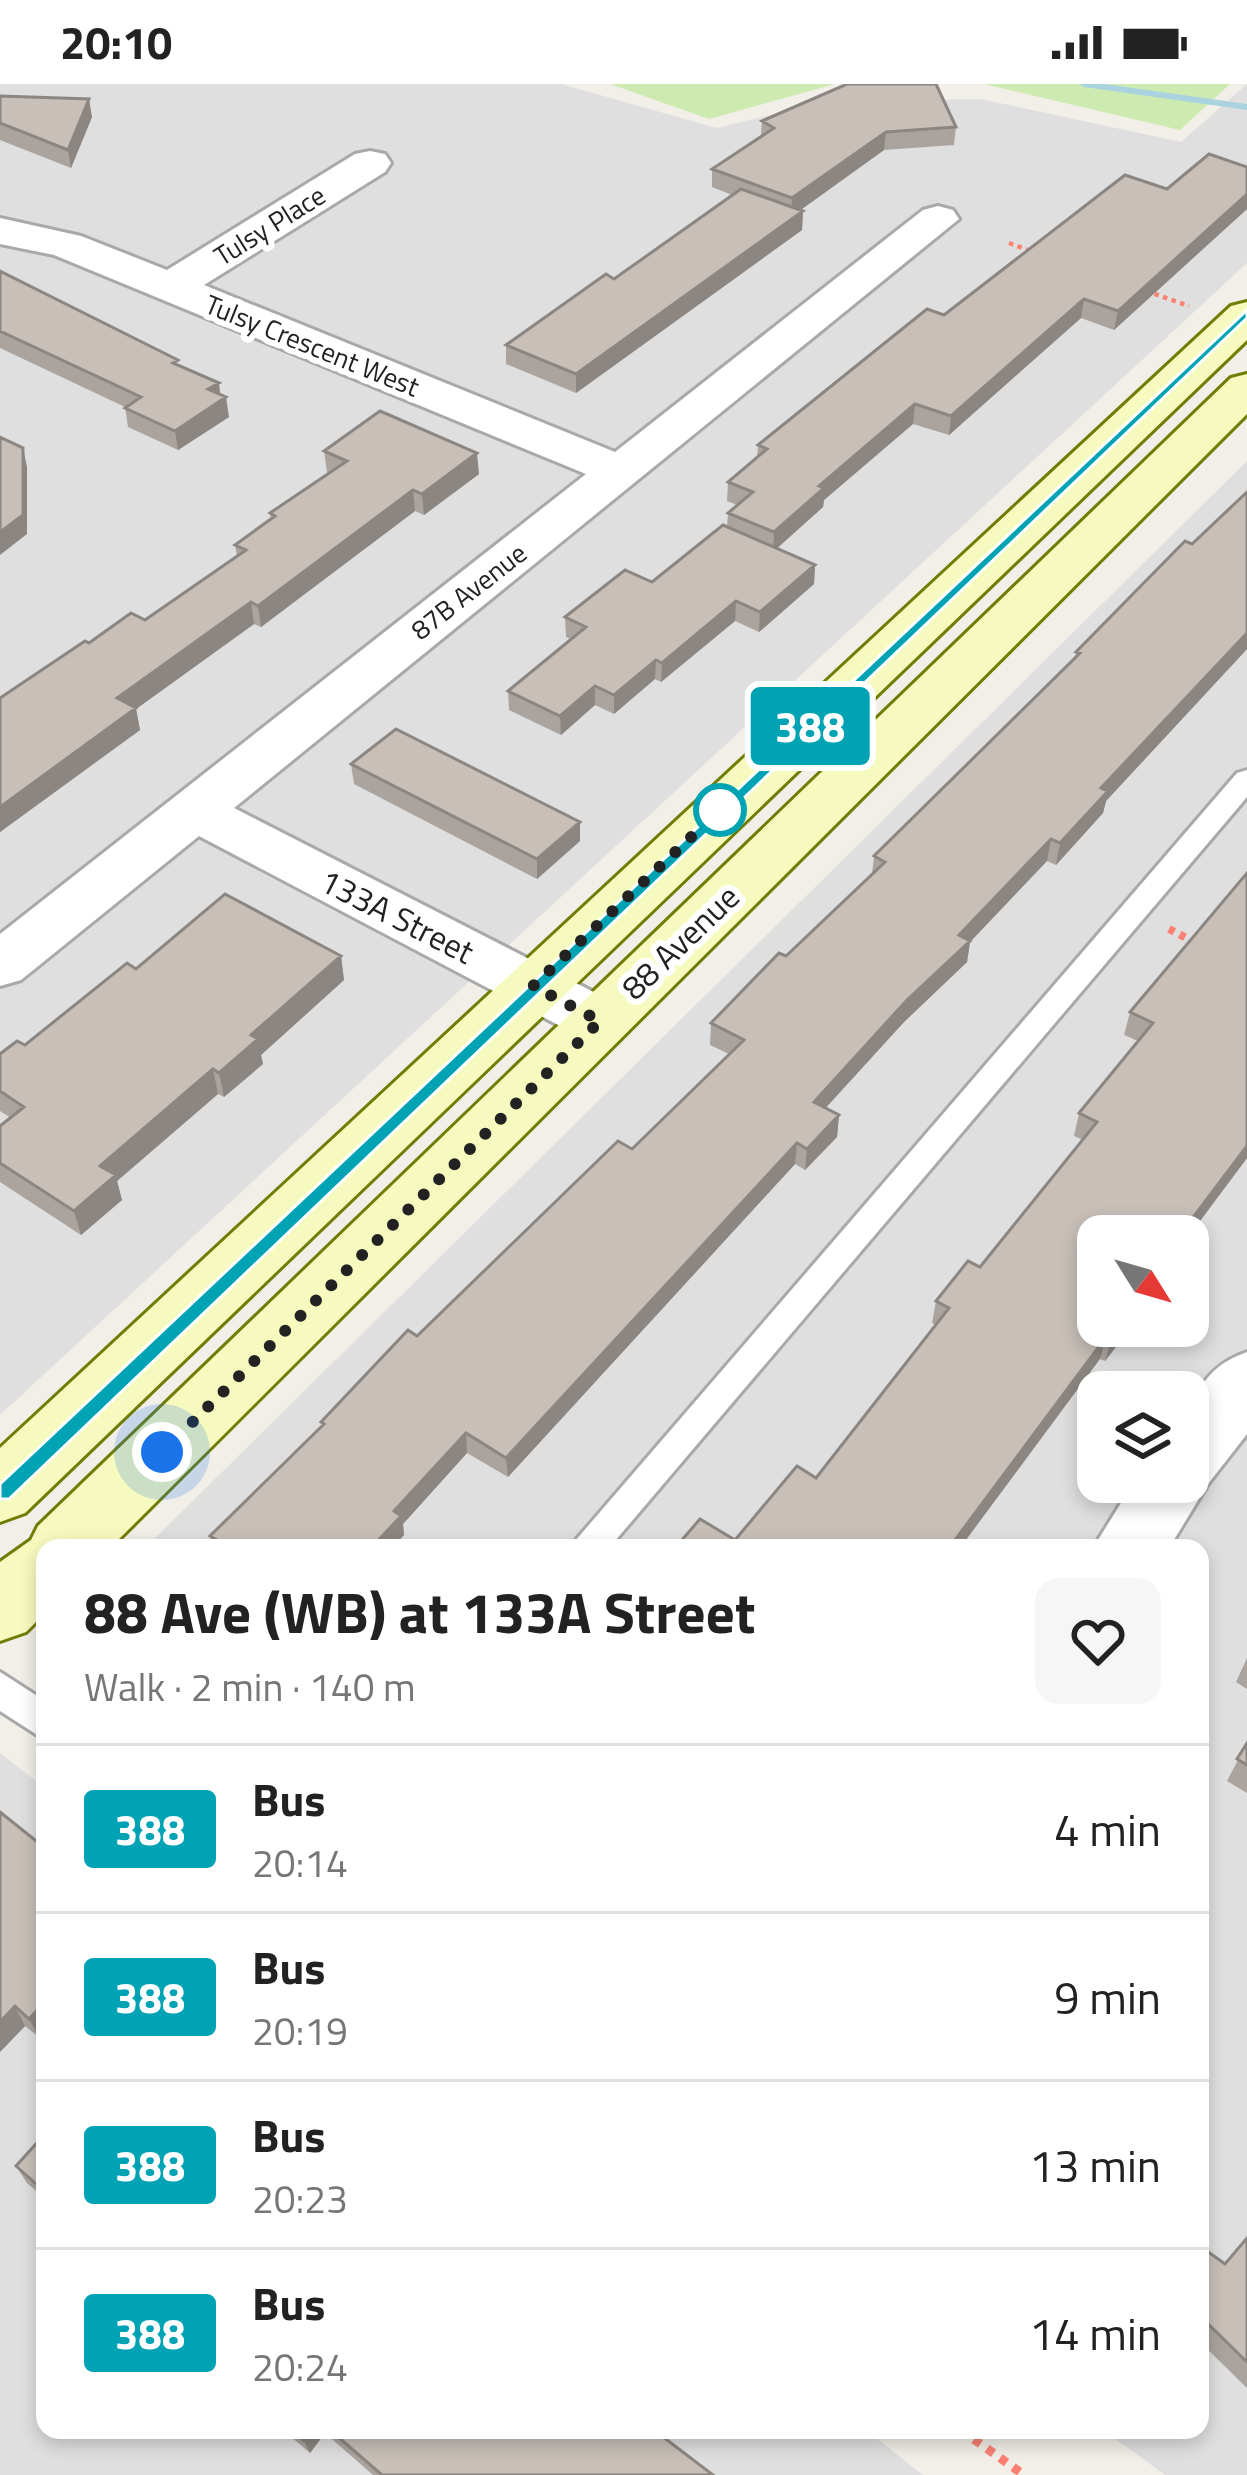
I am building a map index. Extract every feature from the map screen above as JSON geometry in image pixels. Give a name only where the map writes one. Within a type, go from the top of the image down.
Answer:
[{"type":"main road","name":"88 Avenue","points":[[0,1492],[1247,315]]},
{"type":"main road","name":"88 Avenue","points":[[72,1539],[1247,388]]},
{"type":"main road","points":[[0,1610],[36,1575]]},
{"type":"street","name":"Tulsy Place","points":[[169,288],[370,163]]},
{"type":"street","name":"87B Avenue","points":[[0,965],[938,219]]},
{"type":"street","name":"Tulsy Crescent West","points":[[0,231],[66,245],[621,471]]},
{"type":"street","name":"133A Street","points":[[195,811],[600,1021]]},
{"type":"street","points":[[1136,1539],[1213,1441]]},
{"type":"lane","points":[[595,1539],[1247,779]]},
{"type":"lane","points":[[0,1689],[36,1716]]},
{"type":"path","points":[[1009,243],[1036,253]]},
{"type":"path","points":[[1146,291],[1190,306]]},
{"type":"path","points":[[1157,923],[1211,951]]},
{"type":"path","points":[[974,2439],[1024,2475]]},
{"type":"shaded area","points":[[0,84],[561,84],[717,128],[827,101],[981,99],[1181,142],[1247,84],[1247,263],[0,1415]]},
{"type":"shaded area","points":[[1247,461],[1247,2475],[1165,2475],[1115,2439],[1209,2439],[1209,1539],[154,1539]]},
{"type":"shaded area","points":[[0,1753],[36,1781],[36,2439],[877,2439],[923,2475],[0,2475]]},
{"type":"green space","points":[[610,84],[835,84],[709,119]]},
{"type":"green space","points":[[984,84],[1230,84],[1180,130]]},
{"type":"building","points":[[847,84],[936,84],[956,127],[886,132],[792,198],[712,169],[774,128],[762,121]]},
{"type":"building","points":[[0,96],[89,99],[68,150],[0,123]]},
{"type":"building","points":[[1209,154],[1247,167],[1247,194],[1118,311],[1084,299],[951,416],[915,404],[819,486],[824,488],[774,532],[728,513],[753,492],[728,482],[767,449],[758,445],[927,309],[944,315],[1125,175],[1167,189]]},
{"type":"building","points":[[741,189],[803,211],[576,374],[506,345],[606,274],[614,279]]},
{"type":"building","points":[[0,271],[178,360],[173,363],[219,383],[208,389],[226,397],[175,431],[125,408],[141,397],[0,331]]},
{"type":"building","points":[[380,411],[477,453],[422,494],[413,490],[258,606],[251,602],[117,698],[136,708],[0,807],[0,698],[131,613],[145,620],[246,550],[235,545],[275,516],[270,513],[347,461],[324,451]]},
{"type":"building","points":[[0,437],[23,448],[23,515],[0,532]]},
{"type":"building","points":[[1247,492],[1247,633],[1101,788],[1108,791],[1060,843],[1051,839],[959,935],[970,941],[907,1000],[814,1102],[839,1115],[807,1149],[797,1143],[506,1458],[466,1433],[394,1511],[401,1516],[379,1539],[210,1536],[324,1424],[321,1422],[408,1330],[417,1336],[618,1141],[632,1149],[744,1040],[711,1023],[779,953],[786,956],[885,862],[874,856],[1080,653],[1076,652],[1185,541],[1192,544]]},
{"type":"building","points":[[723,525],[815,565],[760,612],[736,601],[662,663],[656,660],[614,695],[595,686],[560,716],[508,691],[586,627],[565,617],[625,570],[652,582]]},
{"type":"building","points":[[396,729],[580,822],[537,859],[351,764]]},
{"type":"building","points":[[1247,873],[1247,1146],[1195,1215],[1077,1215],[1077,1347],[1099,1347],[956,1539],[736,1539],[797,1466],[816,1478],[949,1308],[936,1301],[968,1261],[980,1267],[1097,1122],[1079,1113],[1153,1023],[1130,1012]]},
{"type":"building","points":[[225,894],[341,956],[251,1035],[258,1039],[219,1073],[213,1069],[100,1166],[116,1175],[74,1211],[0,1163],[0,1126],[24,1107],[0,1091],[0,1054],[17,1041],[25,1045],[127,963],[136,969]]},
{"type":"building","points":[[700,1519],[733,1539],[683,1539]]},
{"type":"building","points":[[1247,1743],[1247,1765],[1237,1759]]},
{"type":"building","points":[[0,1812],[36,1841],[36,2012],[29,2019],[15,2006],[0,2022]]},
{"type":"building","points":[[36,2144],[36,2184],[16,2166]]},
{"type":"building","points":[[1247,2238],[1247,2362],[1209,2325],[1209,2252],[1225,2264]]},
{"type":"building","points":[[340,2439],[666,2439],[713,2475],[382,2475]]},
{"type":"waterway","points":[[1084,84],[1247,107]]},
{"type":"bus line","name":"388","points":[[0,1492],[1247,315]]},
{"type":"route","points":[[162,1452],[600,1021],[533,986],[723,807],[720,810]]}]
